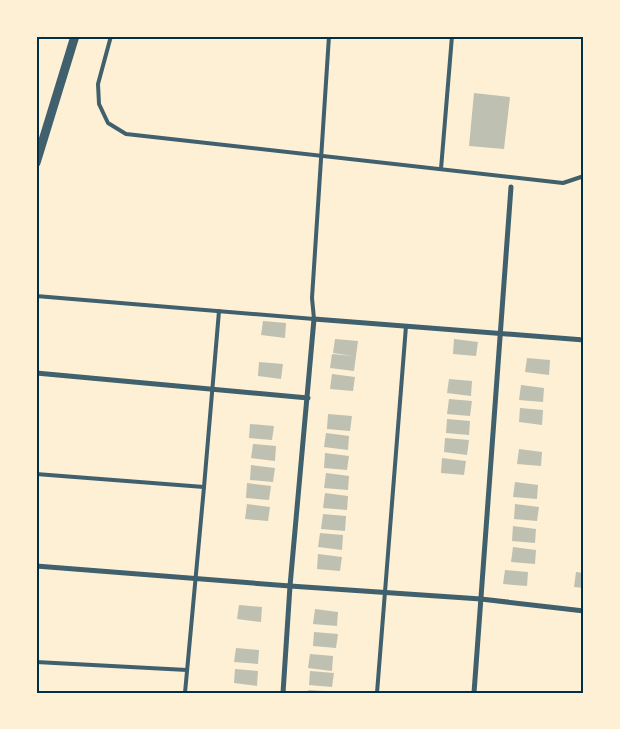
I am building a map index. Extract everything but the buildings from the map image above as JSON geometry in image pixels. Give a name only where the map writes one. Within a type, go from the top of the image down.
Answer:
[{"type":"street","points":[[36,163],[75,36]]},
{"type":"street","points":[[474,693],[511,187]]},
{"type":"street","points":[[283,693],[290,586],[314,319],[584,340]]},
{"type":"street","points":[[36,373],[308,398]]},
{"type":"street","points":[[36,566],[480,599],[584,611]]},
{"type":"lane","points":[[111,36],[98,84],[99,104],[108,122],[126,134],[563,183],[584,176]]},
{"type":"lane","points":[[36,296],[314,319],[312,298],[329,36]]},
{"type":"lane","points":[[442,169],[452,36]]},
{"type":"lane","points":[[185,693],[213,389],[218,311]]},
{"type":"lane","points":[[376,693],[406,326]]},
{"type":"lane","points":[[36,474],[204,487]]},
{"type":"lane","points":[[36,662],[187,670]]}]
